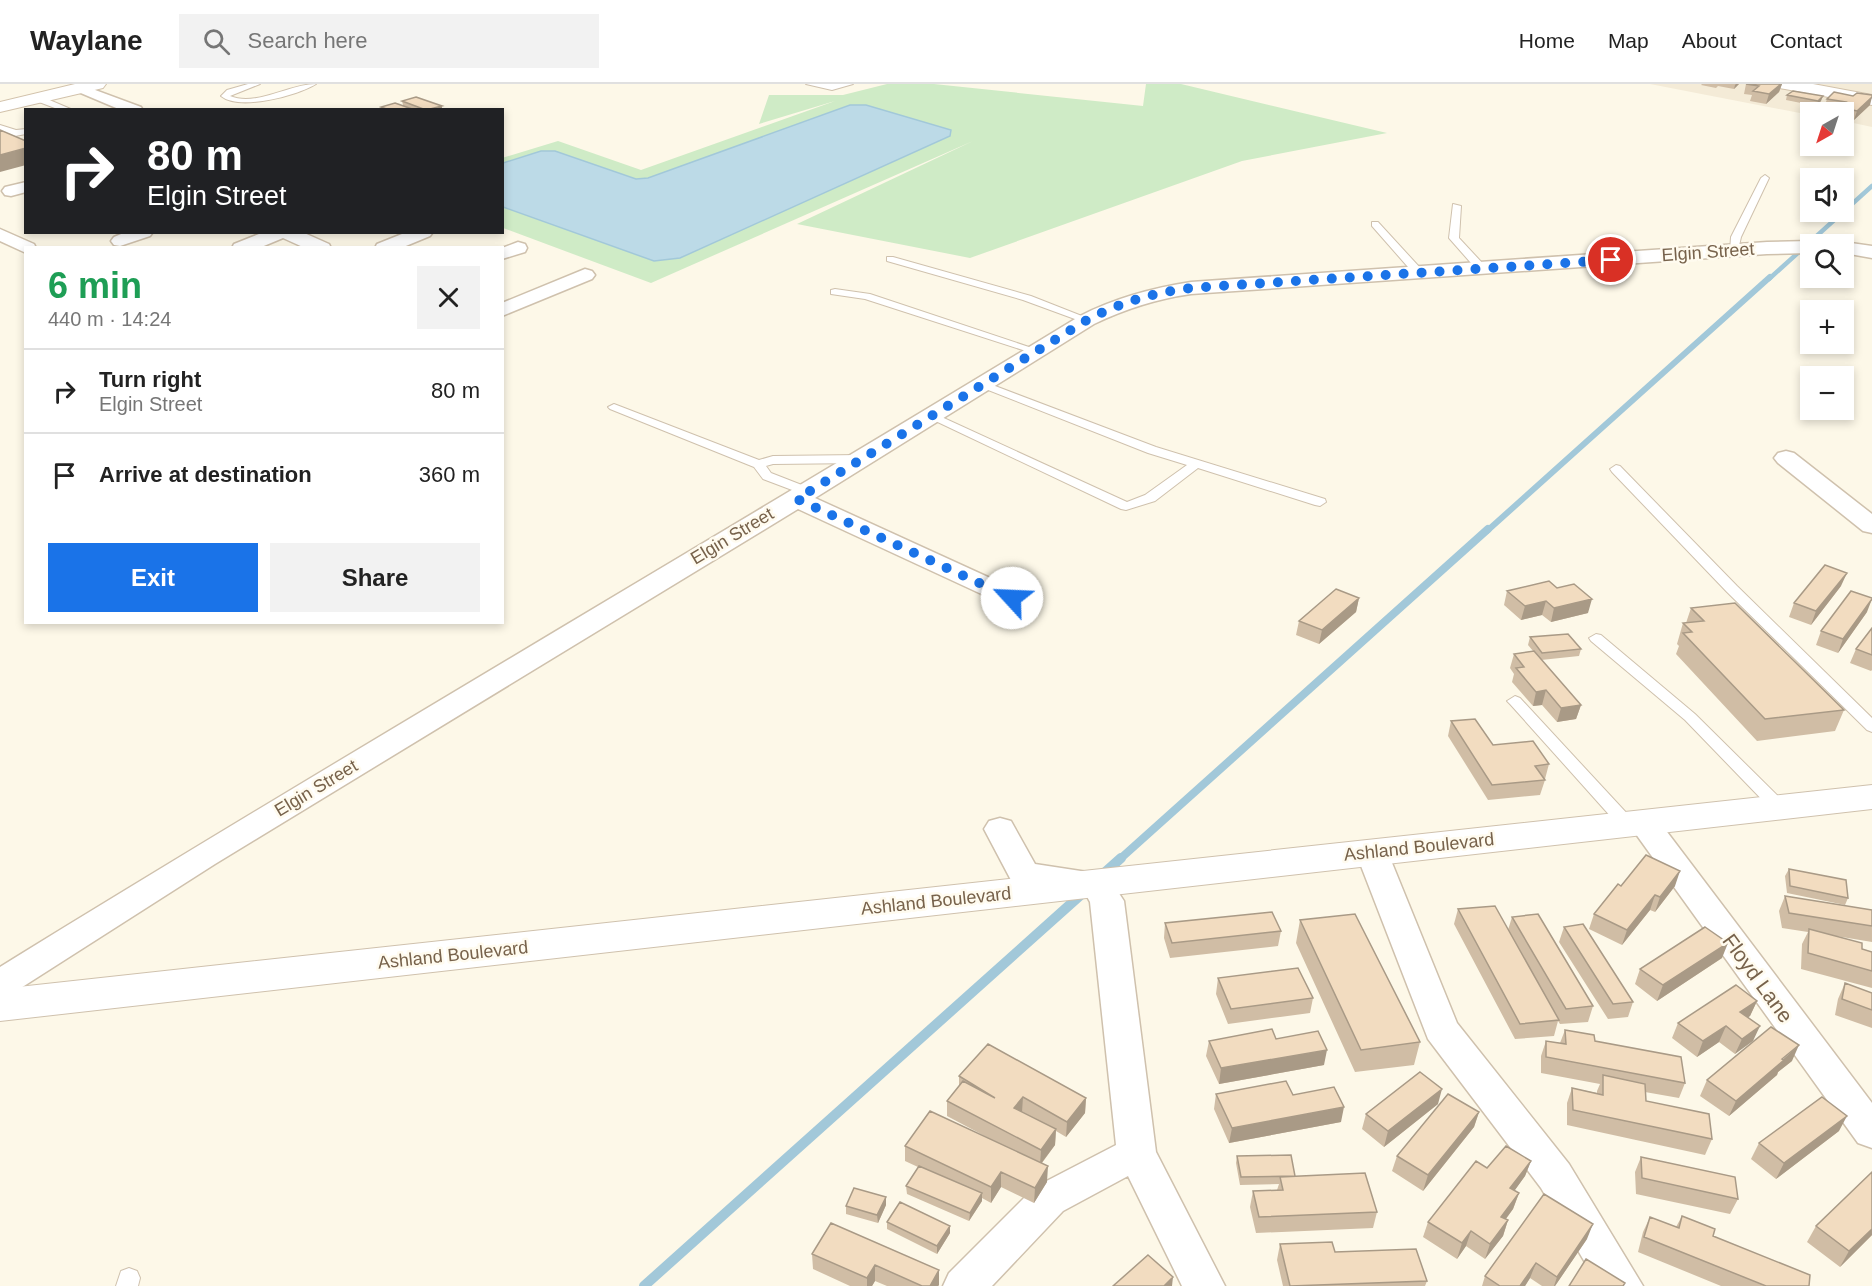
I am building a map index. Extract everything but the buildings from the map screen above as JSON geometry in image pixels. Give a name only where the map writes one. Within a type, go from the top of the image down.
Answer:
[{"type":"street","points":[[1785,84],[1827,88],[1872,100]]},
{"type":"street","points":[[1843,84],[1872,89]]},
{"type":"street","points":[[0,107],[89,86],[132,108]]},
{"type":"street","points":[[0,234],[24,246]]},
{"type":"street","points":[[120,241],[139,234]]},
{"type":"street","points":[[245,246],[278,234]]},
{"type":"street","points":[[288,234],[317,246]]},
{"type":"street","points":[[389,246],[419,234]]},
{"type":"street","name":"Elgin Street","points":[[0,984],[214,850],[803,495],[1087,320],[1114,306],[1172,290],[1733,250],[1800,247]]},
{"type":"street","points":[[1854,249],[1872,252]]},
{"type":"street","points":[[504,309],[585,275]]},
{"type":"street","points":[[1786,458],[1872,526]]},
{"type":"street","points":[[803,495],[1012,598]]},
{"type":"street","name":"Ashland Boulevard","points":[[0,1005],[1872,797]]},
{"type":"street","name":"Floyd Lane","points":[[1636,823],[1872,1132]]},
{"type":"street","points":[[1000,829],[1024,873],[1095,884],[1107,901],[1136,1153],[1204,1286]]},
{"type":"street","points":[[1372,853],[1441,1029],[1555,1176],[1623,1286]]},
{"type":"street","points":[[964,1286],[1049,1199],[1136,1153]]},
{"type":"lane","points":[[256,84],[230,92],[225,96],[230,100],[245,101],[312,84]]},
{"type":"lane","points":[[810,84],[832,88],[849,84]]},
{"type":"lane","points":[[37,98],[64,108]]},
{"type":"lane","points":[[0,127],[15,133],[24,131]]},
{"type":"lane","points":[[1733,250],[1736,237],[1765,178]]},
{"type":"lane","points":[[1456,206],[1454,238],[1482,268]]},
{"type":"lane","points":[[1375,224],[1419,273]]},
{"type":"lane","points":[[890,259],[1027,298],[1087,320]]},
{"type":"lane","points":[[836,292],[866,296],[1036,351]]},
{"type":"lane","points":[[982,384],[1152,450],[1320,502]]},
{"type":"lane","points":[[614,407],[758,464],[767,476],[803,495]]},
{"type":"lane","points":[[931,416],[1126,506],[1150,498],[1196,464]]},
{"type":"lane","points":[[758,464],[772,460],[861,459]]},
{"type":"lane","points":[[1616,469],[1732,589],[1872,727]]},
{"type":"lane","points":[[1596,638],[1690,717],[1779,807]]},
{"type":"lane","points":[[1515,701],[1636,823]]},
{"type":"shaded area","points":[[1650,84],[1872,84],[1872,127],[1854,123],[1854,102],[1800,102],[1800,113]]},
{"type":"green space","points":[[887,84],[934,84],[1143,106],[1146,84],[1181,84],[1387,133],[1242,161],[970,258],[797,224],[973,141],[651,283],[504,228],[504,157],[558,141],[641,170],[835,101],[759,124],[769,95],[843,95]]},
{"type":"water","points":[[850,105],[866,105],[951,130],[950,136],[680,258],[654,261],[504,207],[504,163],[541,151],[555,151],[636,179],[648,178]]},
{"type":"waterway","points":[[1769,279],[1872,186]]},
{"type":"waterway","points":[[1487,531],[1770,277]]},
{"type":"waterway","points":[[1120,859],[1488,529]]},
{"type":"waterway","points":[[1102,875],[1121,858]]},
{"type":"waterway","points":[[644,1286],[1084,892]]},
{"type":"route","points":[[1012,598],[797,499],[1087,320],[1114,306],[1137,298],[1191,288],[1611,260]]}]
